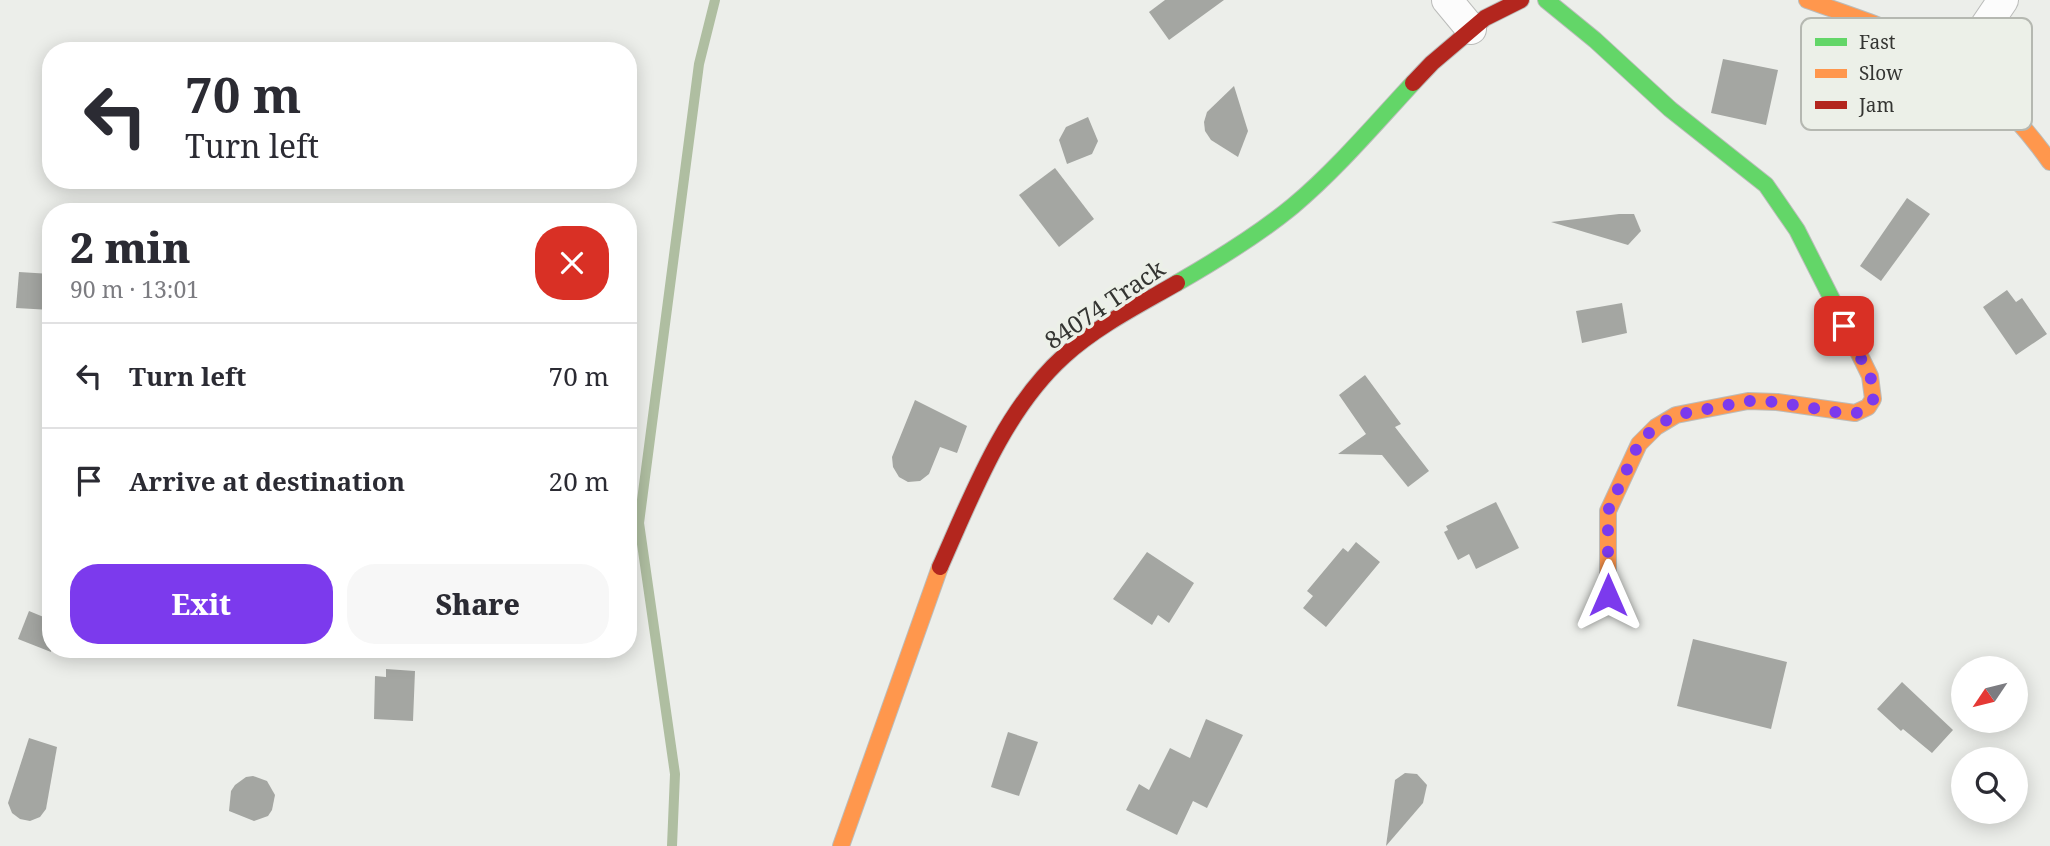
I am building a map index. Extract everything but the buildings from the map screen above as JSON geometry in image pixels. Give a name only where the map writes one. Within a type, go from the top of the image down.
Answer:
[{"type":"street","points":[[1447,0],[1472,29]]},
{"type":"street","name":"84074 Track","points":[[841,846],[937,575],[984,470],[1026,398],[1049,370],[1068,353],[1114,320],[1212,263],[1293,206],[1366,135],[1432,63],[1485,18],[1521,0]]},
{"type":"street","points":[[1546,0],[1595,40],[1670,109],[1766,185],[1808,251],[1874,388],[1873,400],[1868,407],[1856,413],[1777,402],[1748,401],[1676,415],[1656,426],[1639,443],[1608,511],[1608,595]]},
{"type":"street","points":[[1807,0],[1853,18]]},
{"type":"street","points":[[1991,18],[2003,0]]},
{"type":"street","points":[[2022,130],[2050,162]]},
{"type":"waterway","points":[[672,846],[675,774],[639,523],[699,64],[715,0]]},
{"type":"traffic: fast","points":[[1546,0],[1595,40],[1670,109],[1766,185],[1797,230],[1845,325]]},
{"type":"traffic: fast","points":[[1177,283],[1237,247],[1293,206],[1340,162],[1413,83]]},
{"type":"traffic: slow","points":[[1807,0],[1858,18]]},
{"type":"traffic: slow","points":[[2025,130],[2050,162]]},
{"type":"traffic: slow","points":[[1608,595],[1608,511],[1639,444],[1656,427],[1676,415],[1748,401],[1777,402],[1855,413],[1868,407],[1873,399],[1870,376],[1845,325]]},
{"type":"traffic: slow","points":[[841,846],[940,567]]},
{"type":"traffic: jam","points":[[1413,83],[1432,63],[1485,18],[1521,0]]},
{"type":"traffic: jam","points":[[940,567],[992,455],[1024,402],[1043,378],[1090,335],[1177,283]]},
{"type":"route","points":[[1608,595],[1608,511],[1639,443],[1656,426],[1676,415],[1748,401],[1777,402],[1842,413],[1864,410],[1873,400],[1874,388],[1844,326]]}]
